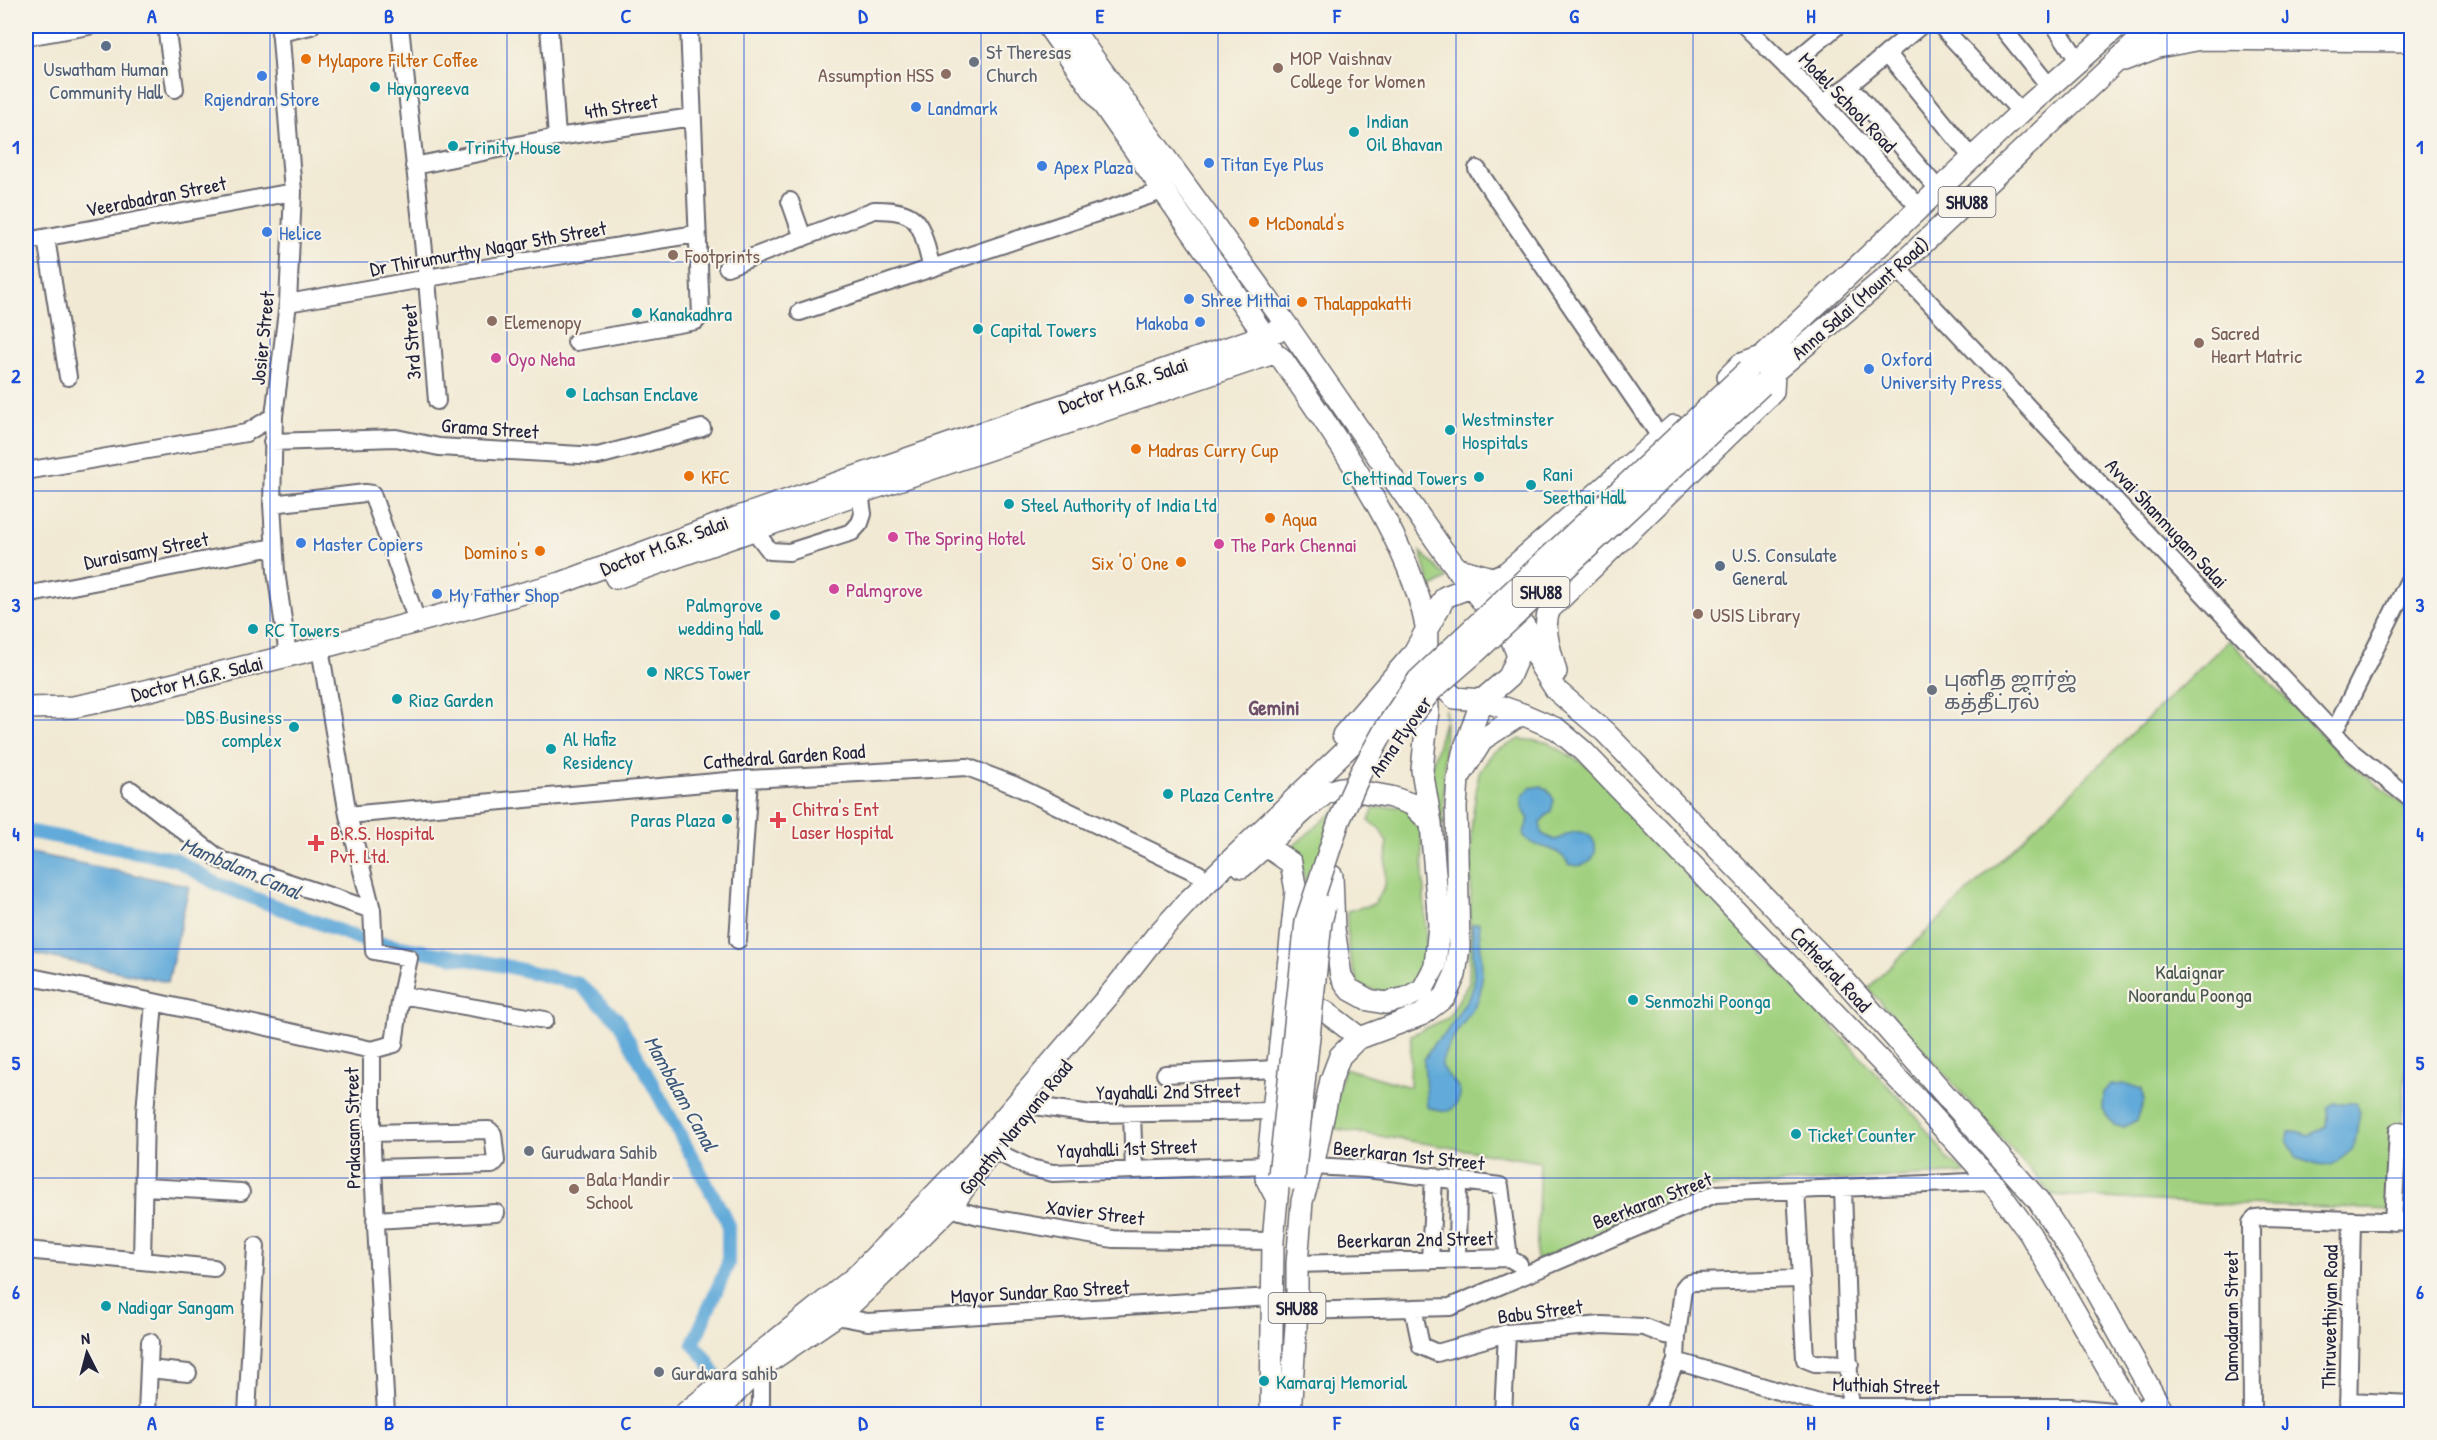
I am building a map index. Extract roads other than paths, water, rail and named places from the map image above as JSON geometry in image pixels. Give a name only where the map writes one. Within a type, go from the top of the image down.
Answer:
[{"type":"main road","points":[[1048,26],[1339,443],[1370,494],[1411,574],[1426,628],[1422,676],[1428,710],[1422,770],[1431,823],[1439,924],[1435,966],[1423,989],[1406,998],[1385,1003],[1369,1000],[1349,989],[1341,976],[1334,929],[1332,876]]},
{"type":"main road","points":[[1070,26],[1288,327],[1456,568],[1512,640],[1518,656],[1509,677],[1482,700],[1463,753],[1458,778],[1456,807],[1459,947],[1455,975],[1445,997],[1421,1015],[1360,1038],[1340,1056],[1331,1080],[1313,1166],[1302,1201]]},
{"type":"main road","name":"Anna Salai (Mount Road)","points":[[1762,371],[1825,299],[1938,189],[1973,159],[2049,86],[2118,26]]},
{"type":"main road","name":"Anna Salai (Mount Road)","points":[[1762,371],[1897,268],[2154,26]]},
{"type":"main road","points":[[2115,63],[2158,47],[2202,39],[2311,33],[2412,41]]},
{"type":"main road","points":[[1089,85],[1097,64]]},
{"type":"main road","name":"Doctor M.G.R. Salai","points":[[26,717],[73,716],[134,705],[322,654],[570,594],[1269,345],[1288,327]]},
{"type":"main road","name":"Doctor M.G.R. Salai","points":[[26,708],[73,707],[288,655],[322,654],[417,621],[561,583],[736,518],[1269,345]]},
{"type":"main road","points":[[1065,1047],[1072,1020],[1164,910],[1330,749],[1413,654],[1445,597],[1499,576],[1661,438],[1741,364],[1762,371],[1773,392],[1550,609],[1546,618],[1549,648],[1556,672],[1601,729]]},
{"type":"main road","name":"Anna Flyover","points":[[738,1380],[812,1310],[855,1277],[944,1185],[1190,899],[1422,676],[1762,371]]},
{"type":"main road","name":"Anna Flyover","points":[[1302,1201],[1280,1173],[1321,922],[1332,876],[1350,821],[1370,776],[1399,730],[1432,690],[1476,652],[1762,371]]},
{"type":"main road","points":[[1456,568],[1499,576],[1546,618]]},
{"type":"main road","name":"Cathedral Road","points":[[1499,576],[1531,636],[1540,664],[1556,690],[1601,729],[1837,972],[2038,1200],[2086,1274],[2160,1407]]},
{"type":"main road","name":"Anna Flyover","points":[[1273,1241],[1306,921],[1339,821],[1360,774],[1385,729],[1422,676]]},
{"type":"main road","name":"Cathedral Road","points":[[1422,676],[1455,698],[1482,700],[1557,729],[1583,750],[1916,1098],[1991,1181],[2030,1234],[2134,1414]]},
{"type":"main road","points":[[1458,778],[1482,739],[1522,714]]},
{"type":"main road","name":"Gopathy Narayana Road","points":[[738,1380],[836,1316],[875,1282],[950,1208],[992,1150],[1029,1105],[1084,1045],[1184,923],[1221,886],[1326,793],[1341,788],[1391,797],[1411,804],[1431,823]]},
{"type":"main road","points":[[1266,846],[1291,863],[1296,891],[1272,1111],[1280,1173]]},
{"type":"main road","points":[[1286,996],[1326,1012],[1360,1038]]},
{"type":"main road","name":"SHU88","points":[[1290,1414],[1302,1201]]},
{"type":"main road","name":"SHU88","points":[[1271,1414],[1273,1241]]},
{"type":"main road","points":[[698,1411],[738,1380]]},
{"type":"street","points":[[33,32],[89,26]]},
{"type":"street","points":[[166,26],[175,89]]},
{"type":"street","points":[[280,29],[311,26]]},
{"type":"street","name":"3rd Street","points":[[400,26],[428,279],[437,401]]},
{"type":"street","points":[[549,26],[557,137]]},
{"type":"street","points":[[576,342],[696,321],[701,315],[689,26]]},
{"type":"street","name":"Model School Road","points":[[1745,26],[1823,103],[1920,208]]},
{"type":"street","points":[[1787,68],[1838,26]]},
{"type":"street","points":[[1823,103],[1849,85],[1920,26]]},
{"type":"street","points":[[1941,26],[2021,112]]},
{"type":"street","points":[[2001,26],[2049,86]]},
{"type":"street","points":[[2055,26],[2079,60]]},
{"type":"street","name":"Josier Street","points":[[280,29],[293,192],[288,303],[272,442],[272,504],[274,547],[288,655]]},
{"type":"street","points":[[1887,53],[1973,159]]},
{"type":"street","points":[[1849,85],[1938,189]]},
{"type":"street","name":"4th Street","points":[[414,166],[557,137],[692,117]]},
{"type":"street","points":[[1477,170],[1661,438]]},
{"type":"street","points":[[800,312],[1163,191]]},
{"type":"street","name":"Veerabadran Street","points":[[26,241],[293,192]]},
{"type":"street","points":[[790,201],[803,238]]},
{"type":"street","points":[[727,267],[874,210],[895,210],[909,214],[919,223],[932,268]]},
{"type":"street","name":"Dr Thirumurthy Nagar 5th Street","points":[[288,303],[696,234]]},
{"type":"street","points":[[46,238],[68,377]]},
{"type":"street","name":"Avvai Shanmugam Salai","points":[[1897,268],[2353,753],[2412,800]]},
{"type":"street","points":[[26,471],[246,433],[274,416]]},
{"type":"street","name":"Grama Street","points":[[272,442],[396,438],[439,447],[598,456],[702,428]]},
{"type":"street","points":[[753,529],[770,551],[789,552],[842,537],[852,532],[860,523],[863,514],[860,492]]},
{"type":"street","points":[[272,504],[372,494],[417,621]]},
{"type":"street","name":"Duraisamy Street","points":[[26,595],[274,547]]},
{"type":"street","points":[[2334,732],[2412,574]]},
{"type":"street","points":[[322,654],[348,814],[372,910],[374,951],[409,958],[394,1044],[372,1050]]},
{"type":"street","name":"Cathedral Garden Road","points":[[348,814],[749,779],[967,767],[1014,785],[1199,874]]},
{"type":"street","points":[[738,940],[749,779]]},
{"type":"street","points":[[131,790],[221,860],[372,910]]},
{"type":"street","name":"Prakasam Street","points":[[26,976],[372,1050],[373,1168],[386,1414]]},
{"type":"street","points":[[401,995],[546,1020]]},
{"type":"street","points":[[142,1260],[145,1112],[154,1002]]},
{"type":"street","points":[[1165,1074],[1276,1069]]},
{"type":"street","name":"Yayahalli 2nd Street","points":[[1029,1105],[1091,1114],[1272,1111]]},
{"type":"street","points":[[1132,1114],[1134,1170]]},
{"type":"street","points":[[372,1133],[489,1130],[493,1134],[496,1161],[492,1165],[373,1168]]},
{"type":"street","points":[[2393,1222],[2398,1131],[2412,1133]]},
{"type":"street","name":"Yayahalli 1st Street","points":[[992,1150],[1030,1168],[1053,1173],[1134,1170],[1280,1173]]},
{"type":"street","name":"Beerkaran 1st Street","points":[[1313,1166],[1434,1176],[1500,1186],[1509,1258]]},
{"type":"street","points":[[1430,1261],[1434,1176]]},
{"type":"street","points":[[1457,1259],[1458,1181]]},
{"type":"street","name":"Beerkaran Street","points":[[1413,1308],[1450,1307],[1715,1194],[1991,1181]]},
{"type":"street","points":[[144,1187],[241,1192]]},
{"type":"street","points":[[1844,1189],[1850,1407]]},
{"type":"street","points":[[1796,1190],[1805,1359],[1815,1364],[1850,1364]]},
{"type":"street","name":"Xavier Street","points":[[950,1208],[979,1216],[1113,1239],[1273,1241]]},
{"type":"street","points":[[375,1220],[496,1214]]},
{"type":"street","name":"Damodaran Street","points":[[2252,1414],[2250,1231],[2252,1223],[2256,1218],[2265,1217],[2352,1221]]},
{"type":"street","points":[[2352,1221],[2412,1222]]},
{"type":"street","name":"Thiruveethiyan Road","points":[[2348,1408],[2352,1221]]},
{"type":"street","points":[[247,1414],[256,1246]]},
{"type":"street","points":[[26,1250],[214,1268]]},
{"type":"street","name":"Beerkaran 2nd Street","points":[[1297,1264],[1509,1258],[1530,1272]]},
{"type":"street","points":[[1653,1414],[1676,1361],[1683,1289],[1687,1284],[1801,1279]]},
{"type":"street","name":"Mayor Sundar Rao Street","points":[[812,1310],[868,1322],[1271,1297]]},
{"type":"street","points":[[1297,1311],[1413,1308]]},
{"type":"street","name":"Babu Street","points":[[1413,1308],[1420,1346],[1437,1353],[1507,1333],[1602,1325],[1644,1327],[1665,1335],[1677,1336]]},
{"type":"street","points":[[1503,1414],[1507,1333]]},
{"type":"street","points":[[147,1414],[150,1342]]},
{"type":"street","name":"Muthiah Street","points":[[1676,1361],[1819,1409],[2070,1407],[2134,1414]]},
{"type":"street","points":[[758,1414],[761,1403],[761,1367]]},
{"type":"street","points":[[149,1369],[188,1373]]},
{"type":"street","points":[[2348,1408],[2412,1404]]},
{"type":"street","points":[[2134,1414],[2160,1407]]},
{"type":"water","points":[[1541,786],[1548,790],[1554,800],[1551,811],[1540,822],[1542,834],[1554,840],[1576,832],[1588,835],[1593,840],[1595,853],[1586,864],[1579,866],[1569,864],[1557,852],[1532,843],[1523,834],[1529,819],[1522,808],[1522,797],[1530,788]]},
{"type":"water","points":[[26,852],[189,886],[168,982],[26,952]]},
{"type":"water","points":[[1479,923],[1482,964],[1480,995],[1448,1046],[1442,1062],[1445,1072],[1458,1087],[1459,1100],[1450,1110],[1440,1111],[1427,1107],[1424,1060],[1434,1043],[1445,1034],[1470,995],[1474,984],[1472,924]]},
{"type":"water","points":[[2126,1084],[2142,1089],[2144,1101],[2137,1120],[2124,1127],[2114,1125],[2102,1109],[2103,1092],[2111,1085]]},
{"type":"water","points":[[2334,1103],[2355,1103],[2360,1112],[2354,1148],[2333,1164],[2322,1166],[2297,1158],[2287,1140],[2288,1132],[2296,1131],[2309,1135],[2326,1126],[2328,1107]]},
{"type":"waterway","name":"Mambalam Canal","points":[[26,831],[175,859],[217,884],[366,941]]},
{"type":"waterway","name":"Mambalam Canal","points":[[383,944],[506,966],[579,984],[617,1019],[728,1223],[728,1264],[693,1344],[707,1360],[723,1392]]},
{"type":"place","name":"Uswatham Human Community Hall","points":[[106,46]]},
{"type":"place","name":"Mylapore Filter Coffee","points":[[306,59]]},
{"type":"place","name":"St Theresas Church","points":[[974,62]]},
{"type":"place","name":"MOP Vaishnav College for Women","points":[[1278,68]]},
{"type":"place","name":"Assumption HSS","points":[[946,74]]},
{"type":"place","name":"Rajendran Store","points":[[262,76]]},
{"type":"place","name":"Hayagreeva","points":[[375,87]]},
{"type":"place","name":"Landmark","points":[[916,107]]},
{"type":"place","name":"Indian Oil Bhavan","points":[[1354,132]]},
{"type":"place","name":"Trinity House","points":[[453,146]]},
{"type":"place","name":"Titan Eye Plus","points":[[1209,163]]},
{"type":"place","name":"Apex Plaza","points":[[1042,166]]},
{"type":"place","name":"McDonald's","points":[[1254,222]]},
{"type":"place","name":"Helice","points":[[267,232]]},
{"type":"place","name":"Footprints","points":[[673,255]]},
{"type":"place","name":"Shree Mithai","points":[[1189,299]]},
{"type":"place","name":"Thalappakatti","points":[[1302,302]]},
{"type":"place","name":"Kanakadhra","points":[[637,313]]},
{"type":"place","name":"Elemenopy","points":[[492,321]]},
{"type":"place","name":"Makoba","points":[[1200,322]]},
{"type":"place","name":"Capital Towers","points":[[978,329]]},
{"type":"place","name":"Sacred Heart Matric","points":[[2199,343]]},
{"type":"place","name":"Oyo Neha","points":[[496,358]]},
{"type":"place","name":"Oxford University Press","points":[[1869,369]]},
{"type":"place","name":"Lachsan Enclave","points":[[571,393]]},
{"type":"place","name":"Westminster Hospitals","points":[[1450,430]]},
{"type":"place","name":"Madras Curry Cup","points":[[1136,449]]},
{"type":"place","name":"KFC","points":[[689,476]]},
{"type":"place","name":"Chettinad Towers","points":[[1479,477]]},
{"type":"place","name":"Rani Seethai Hall","points":[[1531,485]]},
{"type":"place","name":"Steel Authority of India Ltd","points":[[1009,504]]},
{"type":"place","name":"Aqua","points":[[1270,518]]},
{"type":"place","name":"The Spring Hotel","points":[[893,537]]},
{"type":"place","name":"Master Copiers","points":[[301,543]]},
{"type":"place","name":"The Park Chennai","points":[[1219,544]]},
{"type":"place","name":"Domino's","points":[[540,551]]},
{"type":"place","name":"Six 'O' One","points":[[1181,562]]},
{"type":"place","name":"U.S. Consulate General","points":[[1720,566]]},
{"type":"place","name":"Palmgrove","points":[[834,589]]},
{"type":"place","name":"My Father Shop","points":[[437,594]]},
{"type":"place","name":"USIS Library","points":[[1698,614]]},
{"type":"place","name":"Palmgrove wedding hall","points":[[775,615]]},
{"type":"place","name":"RC Towers","points":[[253,629]]},
{"type":"place","name":"NRCS Tower","points":[[652,672]]},
{"type":"place","name":"புனித ஜார்ஜ் கத்தீட்ரல்","points":[[1932,690]]},
{"type":"place","name":"Riaz Garden","points":[[397,699]]},
{"type":"place","name":"DBS Business complex","points":[[294,727]]},
{"type":"place","name":"Al Hafiz Residency","points":[[551,749]]},
{"type":"place","name":"Plaza Centre","points":[[1168,794]]},
{"type":"place","name":"Paras Plaza","points":[[727,819]]},
{"type":"place","name":"Chitra's Ent Laser Hospital","points":[[778,820]]},
{"type":"place","name":"B.R.S. Hospital Pvt. Ltd.","points":[[316,843]]},
{"type":"place","name":"Senmozhi Poonga","points":[[1633,1000]]},
{"type":"place","name":"Ticket Counter","points":[[1796,1134]]},
{"type":"place","name":"Gurudwara Sahib","points":[[529,1151]]},
{"type":"place","name":"Bala Mandir School","points":[[574,1189]]},
{"type":"place","name":"Nadigar Sangam","points":[[106,1306]]},
{"type":"place","name":"Gurdwara sahib","points":[[659,1372]]},
{"type":"place","name":"Kamaraj Memorial","points":[[1264,1381]]},
{"type":"district","name":"Gemini","points":[[1274,707]]},
{"type":"park label","name":"Kalaignar Noorandu Poonga","points":[[2190,982]]}]
